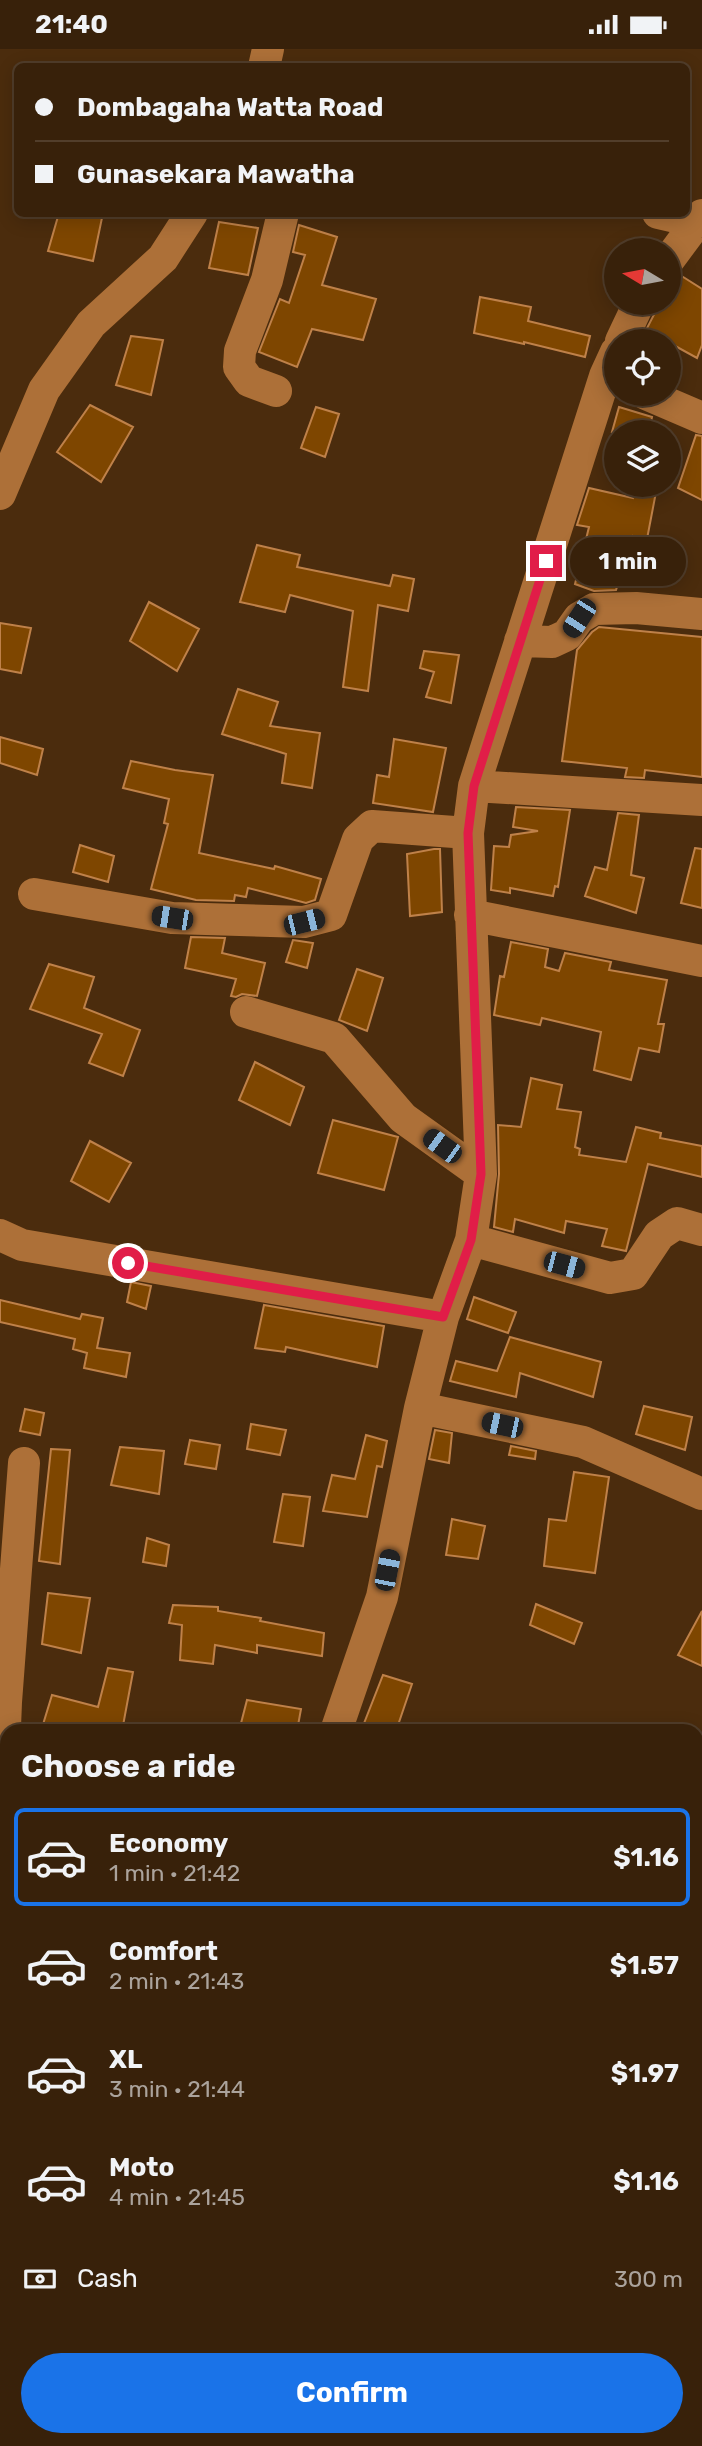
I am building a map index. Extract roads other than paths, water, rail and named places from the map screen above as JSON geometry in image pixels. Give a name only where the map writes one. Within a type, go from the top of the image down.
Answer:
[{"type":"street","points":[[0,494],[44,390],[91,324],[163,258],[189,217]]},
{"type":"street","points":[[276,391],[249,381],[239,367],[240,351],[267,280],[282,217]]},
{"type":"street","points":[[681,243],[699,218]]},
{"type":"street","points":[[338,1724],[382,1597],[420,1408],[443,1317],[471,1240],[481,1174],[468,833],[474,786],[604,393]]},
{"type":"street","points":[[674,406],[702,418]]},
{"type":"street","points":[[520,641],[552,642],[567,635],[579,618],[594,610],[636,608],[702,614]]},
{"type":"street","points":[[474,786],[702,800]]},
{"type":"street","points":[[34,894],[172,918],[304,922],[331,915],[358,839],[372,825],[468,833]]},
{"type":"street","points":[[470,915],[702,961]]},
{"type":"street","points":[[246,1012],[334,1038],[403,1118],[481,1174]]},
{"type":"street","points":[[471,1240],[610,1278],[633,1274],[659,1234],[677,1223],[702,1230]]},
{"type":"street","points":[[0,1235],[22,1245],[443,1317]]},
{"type":"street","points":[[420,1408],[583,1441],[702,1494]]},
{"type":"street","points":[[3,1724],[24,1463]]}]
